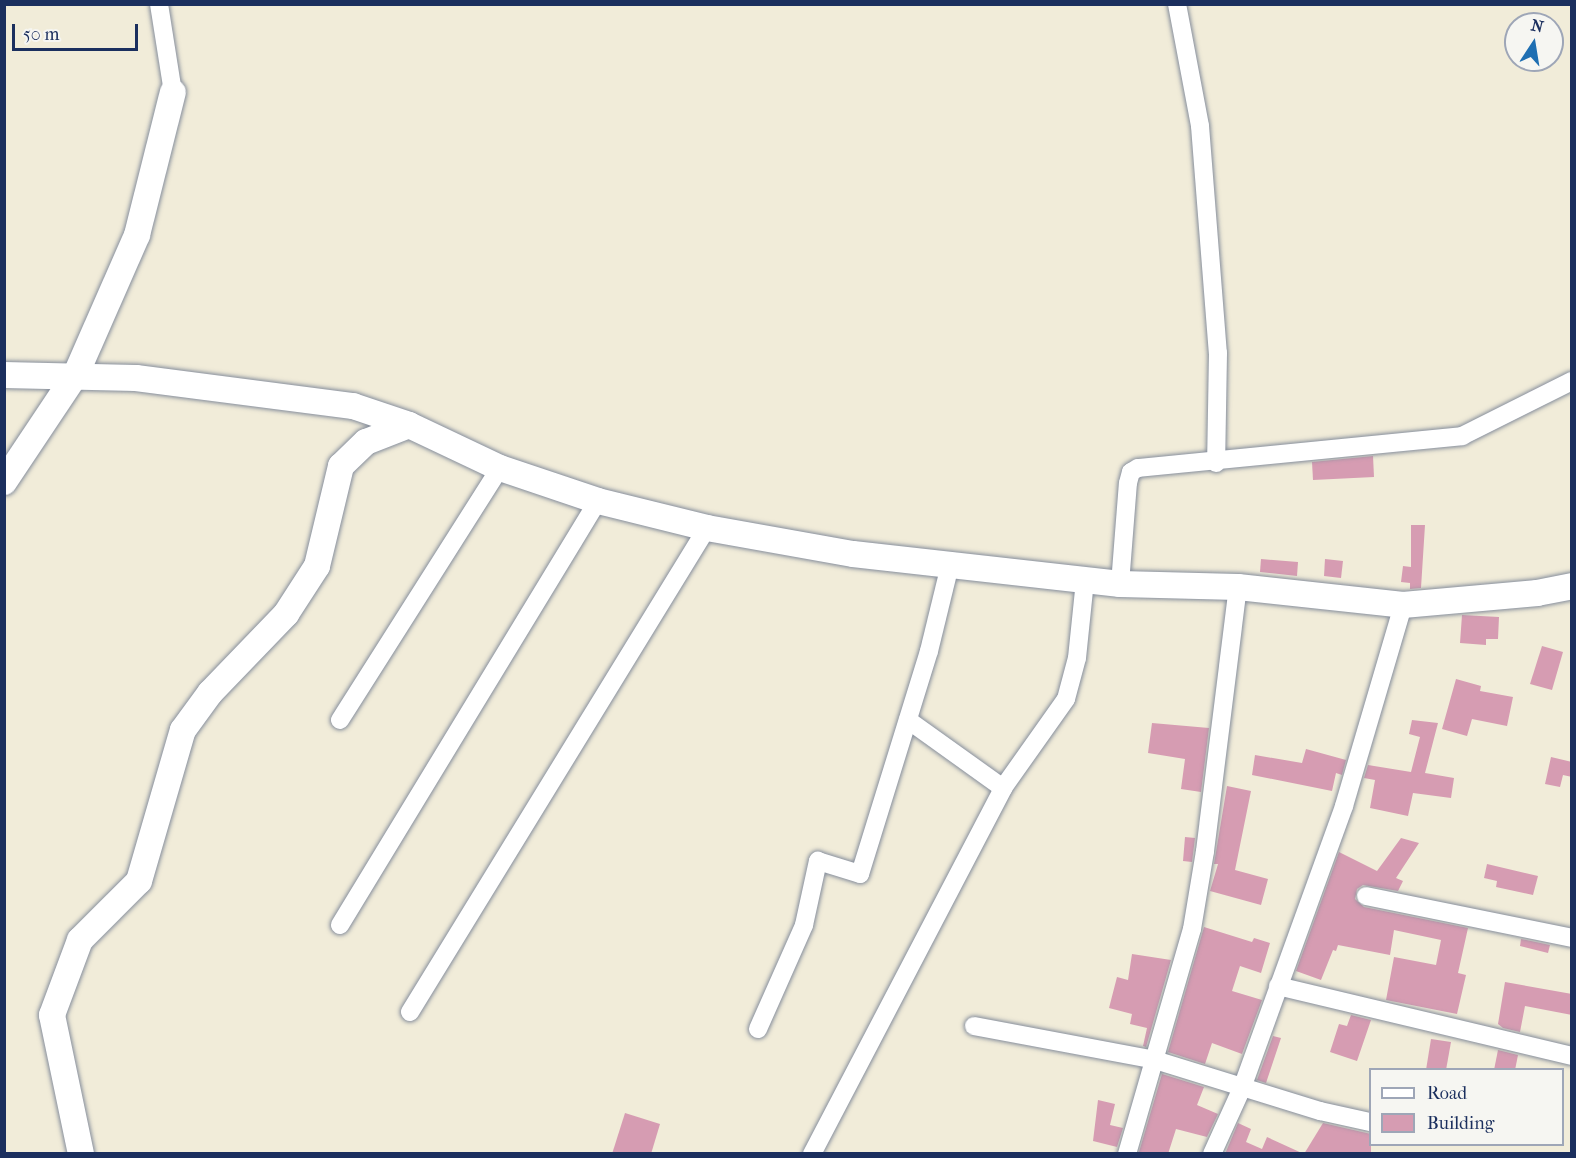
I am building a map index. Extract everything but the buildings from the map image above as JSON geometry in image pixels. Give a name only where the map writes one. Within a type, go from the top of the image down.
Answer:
[{"type":"street","points":[[4,482],[76,374],[137,235],[173,93],[159,4]]},
{"type":"street","points":[[1177,4],[1200,126],[1218,353],[1216,463]]},
{"type":"street","points":[[4,375],[76,374],[136,378],[353,406],[409,424],[500,468],[598,501],[706,528],[853,554],[1120,584],[1238,587],[1403,604],[1537,593],[1572,586]]},
{"type":"street","points":[[1120,584],[1131,472],[1462,436],[1572,381]]},
{"type":"street","points":[[81,1154],[52,1015],[80,940],[139,881],[183,730],[210,693],[286,614],[317,566],[341,466],[366,442],[409,424]]},
{"type":"street","points":[[340,720],[500,468]]},
{"type":"street","points":[[340,925],[598,501]]},
{"type":"street","points":[[410,1012],[706,528]]},
{"type":"street","points":[[758,1029],[804,925],[818,861],[860,874],[908,720],[950,565]]},
{"type":"street","points":[[812,1154],[1003,788],[1065,699],[1077,658],[1085,580]]},
{"type":"street","points":[[1128,1154],[1194,918],[1238,587]]},
{"type":"street","points":[[1212,1154],[1242,1088],[1344,806],[1403,604]]},
{"type":"street","points":[[908,720],[1003,788]]},
{"type":"street","points":[[1366,896],[1572,938]]},
{"type":"street","points":[[1278,986],[1572,1056]]},
{"type":"street","points":[[974,1026],[1155,1060],[1242,1088],[1369,1121]]}]
